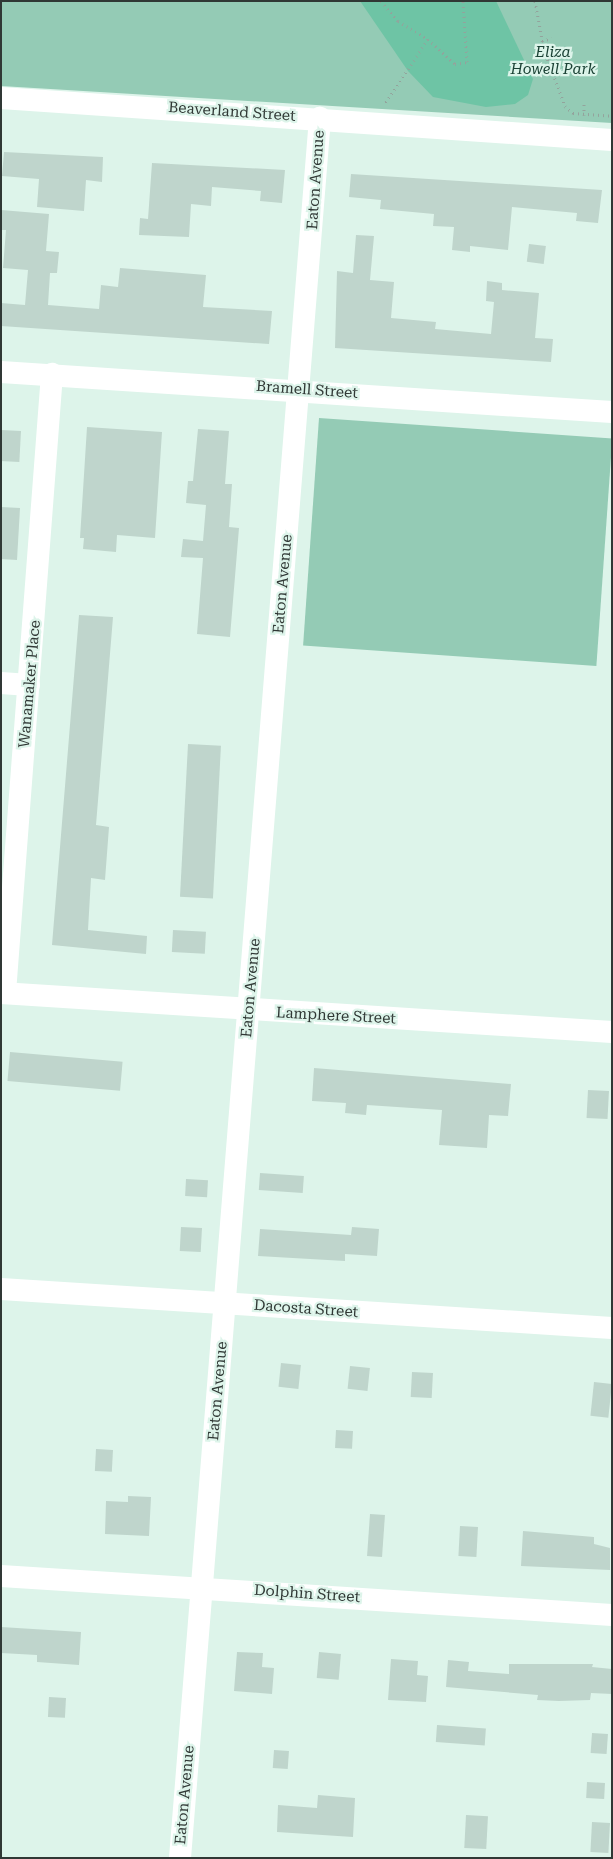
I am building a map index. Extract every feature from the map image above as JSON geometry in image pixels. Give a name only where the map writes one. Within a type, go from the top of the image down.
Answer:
[{"type":"street","name":"Beaverland Street","points":[[1,98],[320,118],[612,140]]},
{"type":"street","name":"Eaton Avenue","points":[[180,1858],[224,1303],[250,1010],[320,118]]},
{"type":"street","name":"Bramell Street","points":[[1,372],[612,412]]},
{"type":"street","name":"Wanamaker Place","points":[[3,993],[29,685],[52,374]]},
{"type":"street","points":[[1,683],[29,685]]},
{"type":"street","name":"Lamphere Street","points":[[3,993],[612,1032]]},
{"type":"street","name":"Dacosta Street","points":[[1,1289],[612,1328]]},
{"type":"street","name":"Dolphin Street","points":[[1,1576],[202,1587],[612,1615]]},
{"type":"path","points":[[381,1],[398,21],[428,39],[455,64],[467,62],[463,1]]},
{"type":"path","points":[[536,1],[542,40],[565,106],[573,113],[612,116]]},
{"type":"path","points":[[542,40],[552,38]]},
{"type":"path","points":[[378,122],[381,109],[428,39]]},
{"type":"green space","name":"Eliza Howell Park","points":[[1,1],[612,1],[612,123],[1,86]]},
{"type":"green space","points":[[360,1],[496,1],[533,79],[528,95],[515,104],[486,107],[433,97],[408,71]]},
{"type":"green space","points":[[319,418],[612,438],[596,666],[303,645]]},
{"type":"building","points":[[4,152],[103,157],[102,182],[86,180],[84,211],[37,207],[39,179],[2,176]]},
{"type":"building","points":[[152,163],[285,170],[282,203],[260,201],[261,191],[212,187],[211,206],[191,204],[189,237],[139,235],[140,218],[148,219]]},
{"type":"building","points":[[351,174],[602,190],[598,223],[576,221],[577,213],[512,207],[508,250],[470,246],[470,252],[452,250],[454,227],[433,226],[434,214],[380,209],[381,200],[349,197]]},
{"type":"building","points":[[1,210],[49,214],[46,251],[59,252],[57,273],[50,273],[48,305],[99,309],[101,285],[118,287],[120,268],[206,275],[203,307],[272,311],[269,344],[1,326],[1,303],[25,305],[28,270],[3,268],[6,230],[1,230]]},
{"type":"building","points":[[356,235],[374,236],[370,280],[394,282],[391,318],[436,322],[435,329],[491,334],[494,302],[486,301],[487,281],[502,283],[502,290],[539,293],[535,338],[553,339],[551,362],[335,348],[337,271],[353,273]]},
{"type":"building","points":[[529,244],[546,246],[544,264],[527,262]]},
{"type":"building","points":[[87,427],[162,432],[155,538],[117,535],[116,552],[83,549],[84,538],[80,538]]},
{"type":"building","points":[[198,429],[229,431],[225,484],[232,484],[229,527],[239,528],[230,637],[197,634],[203,558],[181,557],[183,539],[203,541],[206,505],[186,503],[188,481],[193,481]]},
{"type":"building","points":[[1,430],[21,431],[19,462],[1,461]]},
{"type":"building","points":[[1,507],[20,508],[17,560],[1,559]]},
{"type":"building","points":[[79,615],[113,617],[96,825],[109,827],[105,880],[91,878],[88,930],[147,936],[146,954],[52,945]]},
{"type":"building","points":[[188,744],[221,746],[213,899],[180,897]]},
{"type":"building","points":[[173,930],[206,932],[205,954],[172,952]]},
{"type":"building","points":[[10,1052],[123,1062],[120,1091],[7,1081]]},
{"type":"building","points":[[314,1068],[511,1084],[508,1116],[489,1115],[487,1148],[439,1145],[442,1110],[367,1105],[366,1115],[345,1113],[346,1103],[312,1101]]},
{"type":"building","points":[[588,1090],[609,1091],[608,1119],[587,1118]]},
{"type":"building","points":[[260,1173],[304,1176],[303,1193],[259,1190]]},
{"type":"building","points":[[186,1179],[208,1180],[207,1197],[185,1196]]},
{"type":"building","points":[[181,1227],[202,1228],[201,1252],[180,1251]]},
{"type":"building","points":[[352,1227],[379,1229],[377,1256],[345,1254],[345,1261],[258,1256],[260,1229],[351,1235]]},
{"type":"building","points":[[281,1363],[301,1365],[298,1389],[278,1387]]},
{"type":"building","points":[[350,1366],[370,1368],[367,1391],[348,1389]]},
{"type":"building","points":[[412,1372],[433,1373],[432,1398],[411,1397]]},
{"type":"building","points":[[594,1382],[612,1384],[608,1418],[590,1416]]},
{"type":"building","points":[[336,1430],[353,1431],[352,1449],[335,1448]]},
{"type":"building","points":[[96,1449],[113,1450],[112,1472],[95,1471]]},
{"type":"building","points":[[128,1496],[151,1497],[149,1536],[105,1534],[106,1501],[128,1502]]},
{"type":"building","points":[[370,1514],[385,1515],[382,1557],[367,1556]]},
{"type":"building","points":[[460,1526],[478,1527],[476,1557],[458,1556]]},
{"type":"building","points":[[523,1531],[594,1537],[594,1544],[610,1548],[610,1570],[521,1566]]},
{"type":"building","points":[[1,1627],[81,1632],[79,1665],[37,1662],[37,1655],[1,1653]]},
{"type":"building","points":[[237,1652],[263,1653],[262,1667],[274,1668],[272,1694],[234,1691]]},
{"type":"building","points":[[319,1652],[341,1654],[339,1680],[317,1678]]},
{"type":"building","points":[[391,1659],[418,1661],[417,1675],[428,1676],[426,1702],[388,1700]]},
{"type":"building","points":[[448,1660],[469,1662],[468,1671],[509,1674],[509,1664],[593,1664],[592,1667],[612,1669],[612,1694],[591,1693],[590,1700],[559,1701],[537,1700],[538,1695],[446,1687]]},
{"type":"building","points":[[49,1697],[66,1698],[65,1718],[48,1717]]},
{"type":"building","points":[[437,1725],[486,1728],[485,1745],[436,1742]]},
{"type":"building","points":[[592,1733],[608,1734],[607,1754],[591,1753]]},
{"type":"building","points":[[274,1750],[289,1751],[288,1769],[273,1768]]},
{"type":"building","points":[[587,1782],[605,1783],[604,1799],[586,1798]]},
{"type":"building","points":[[318,1795],[355,1798],[353,1837],[277,1832],[278,1805],[317,1808]]},
{"type":"building","points":[[466,1815],[488,1816],[486,1849],[464,1848]]},
{"type":"building","points":[[592,1822],[610,1823],[608,1853],[590,1852]]}]
